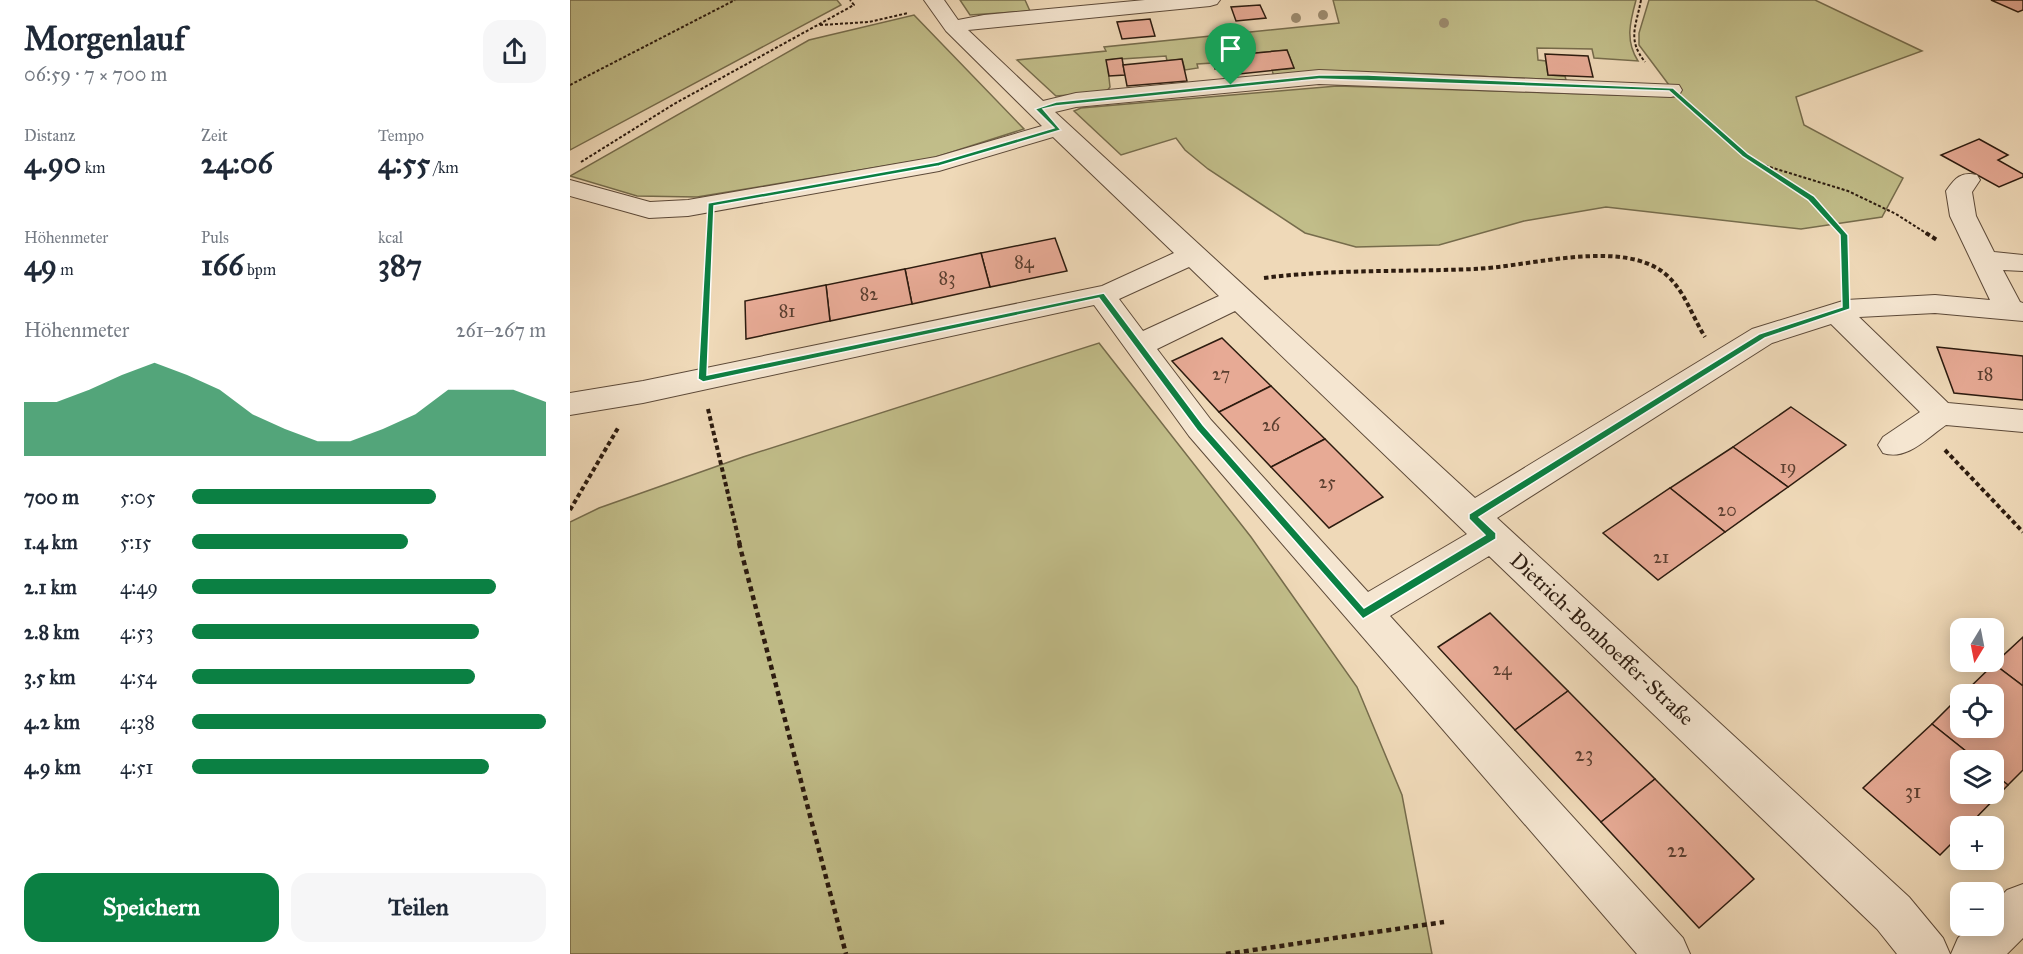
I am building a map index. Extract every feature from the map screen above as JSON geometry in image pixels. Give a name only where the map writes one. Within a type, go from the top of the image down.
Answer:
[{"type":"street","points":[[954,27],[984,21],[1210,0]]},
{"type":"street","name":"Dietrich-Bonhoeffer-Straße","points":[[926,5],[954,27],[1193,255],[1893,913],[1927,954]]},
{"type":"street","points":[[570,188],[649,210],[710,205],[939,164],[1049,118],[1076,100],[1118,86],[1229,77],[1368,77],[1671,90]]},
{"type":"street","points":[[1968,180],[1959,191],[1963,216],[1984,260],[2017,312]]},
{"type":"street","points":[[570,404],[635,393],[1101,295],[1133,284],[1193,255]]},
{"type":"street","points":[[1984,260],[2023,263]]},
{"type":"street","points":[[1137,346],[1232,291]]},
{"type":"street","points":[[1101,295],[1200,428],[1667,954]]},
{"type":"street","points":[[1363,614],[1483,526],[1762,336],[1840,310],[1935,304],[2017,312]]},
{"type":"street","points":[[1840,310],[1931,419]]},
{"type":"street","points":[[1894,445],[1931,419],[2023,421]]},
{"type":"street","points":[[1974,954],[2023,906]]},
{"type":"path","points":[[570,85],[733,0]]},
{"type":"path","points":[[579,163],[674,105],[854,5],[850,0]]},
{"type":"path","points":[[1641,0],[1634,48],[1671,90],[1736,147],[1816,202],[1844,235],[1840,310]]},
{"type":"path","points":[[819,25],[869,22],[926,5]]},
{"type":"path","points":[[1760,164],[1848,191],[1896,214],[1939,242]]},
{"type":"path","points":[[710,205],[703,379],[722,477],[846,954]]},
{"type":"path","points":[[1232,291],[1326,270],[1442,271],[1616,258],[1640,262],[1659,269],[1674,282],[1684,295],[1691,317],[1709,344],[1727,358]]},
{"type":"path","points":[[570,510],[608,450],[635,393]]},
{"type":"path","points":[[1931,419],[2023,532]]},
{"type":"path","points":[[1226,954],[1444,922]]},
{"type":"shaded area","points":[[570,0],[837,0],[841,5],[570,150]]},
{"type":"shaded area","points":[[960,0],[1025,0],[1030,11],[970,15]]},
{"type":"shaded area","points":[[1333,0],[1636,0],[1630,39],[1638,61],[1594,58],[1592,49],[1537,48],[1538,60],[1546,61],[1548,75],[1565,76],[1566,80],[1384,73],[1274,77],[1272,70],[1294,68],[1287,50],[1234,55],[1232,47],[1210,49],[1213,63],[1197,64],[1198,68],[1185,70],[1182,59],[1167,61],[1166,56],[1107,60],[1110,87],[1106,92],[1056,96],[1017,60],[1106,51],[1104,47],[1339,23]]},
{"type":"shaded area","points":[[1649,0],[1815,0],[1922,51],[1796,97],[1804,125],[1903,178],[1882,217],[1801,229],[1606,207],[1524,221],[1439,245],[1356,247],[1305,233],[1208,169],[1185,150],[1176,138],[1121,155],[1074,111],[1081,108],[1337,86],[1678,97],[1639,45],[1639,33]]},
{"type":"shaded area","points":[[914,15],[1024,129],[933,158],[697,197],[637,196],[570,176],[809,40]]},
{"type":"shaded area","points":[[1099,343],[1251,537],[1357,687],[1402,795],[1432,954],[570,954],[570,522],[599,508],[743,457]]},
{"type":"building","points":[[1991,0],[2023,0],[2023,10],[2018,12]]},
{"type":"building","points":[[1260,5],[1266,18],[1236,21],[1231,7]]},
{"type":"building","points":[[1150,19],[1155,36],[1122,39],[1117,22]]},
{"type":"building","points":[[1287,50],[1294,68],[1239,74],[1234,55]]},
{"type":"building","points":[[1233,51],[1237,67],[1215,69],[1211,52]]},
{"type":"building","points":[[1545,54],[1588,56],[1593,77],[1548,75]]},
{"type":"building","points":[[1122,58],[1125,75],[1109,76],[1106,60]]},
{"type":"building","points":[[1182,59],[1187,81],[1127,86],[1123,65]]},
{"type":"building","points":[[1979,139],[2008,155],[1998,160],[2023,174],[2023,177],[1999,187],[1941,155]]},
{"type":"building","points":[[1055,238],[1067,271],[990,287],[981,253]]},
{"type":"building","points":[[981,253],[990,287],[912,304],[905,269]]},
{"type":"building","points":[[905,269],[912,304],[830,321],[826,285]]},
{"type":"building","points":[[826,285],[830,321],[746,339],[745,301]]},
{"type":"building","points":[[1222,338],[1271,386],[1219,412],[1172,361]]},
{"type":"building","points":[[1937,347],[2023,356],[2023,400],[1954,393]]},
{"type":"building","points":[[1271,386],[1325,439],[1271,467],[1219,412]]},
{"type":"building","points":[[1791,407],[1846,445],[1788,487],[1733,447]]},
{"type":"building","points":[[1325,439],[1383,497],[1329,528],[1271,467]]},
{"type":"building","points":[[1733,447],[1788,487],[1725,532],[1670,488]]},
{"type":"building","points":[[1670,488],[1725,532],[1658,580],[1603,533]]},
{"type":"building","points":[[1490,613],[1568,691],[1515,730],[1438,647]]},
{"type":"building","points":[[2023,637],[2023,686],[2004,672],[2004,655]]},
{"type":"building","points":[[1986,672],[2004,672],[2023,686],[2023,770],[2008,785],[2004,782],[2004,750],[1964,750],[1932,724],[1950,706],[1950,738],[2004,738],[2004,684],[1973,684]]},
{"type":"building","points":[[1568,691],[1655,779],[1601,822],[1515,730]]},
{"type":"building","points":[[1932,724],[1964,750],[1950,750],[1950,804],[1989,804],[1978,816],[1950,816],[1950,845],[1940,855],[1863,788]]},
{"type":"building","points":[[1655,779],[1754,879],[1699,928],[1601,822]]},
{"type":"route","points":[[1319,77],[1368,77],[1671,90],[1746,156],[1811,198],[1839,227],[1844,235],[1846,309],[1762,336],[1472,517],[1493,536],[1363,614],[1200,428],[1101,295],[703,379],[710,205],[939,164],[981,153],[1059,128],[1038,109],[1056,104],[1076,100],[1231,85],[1319,77]]}]
